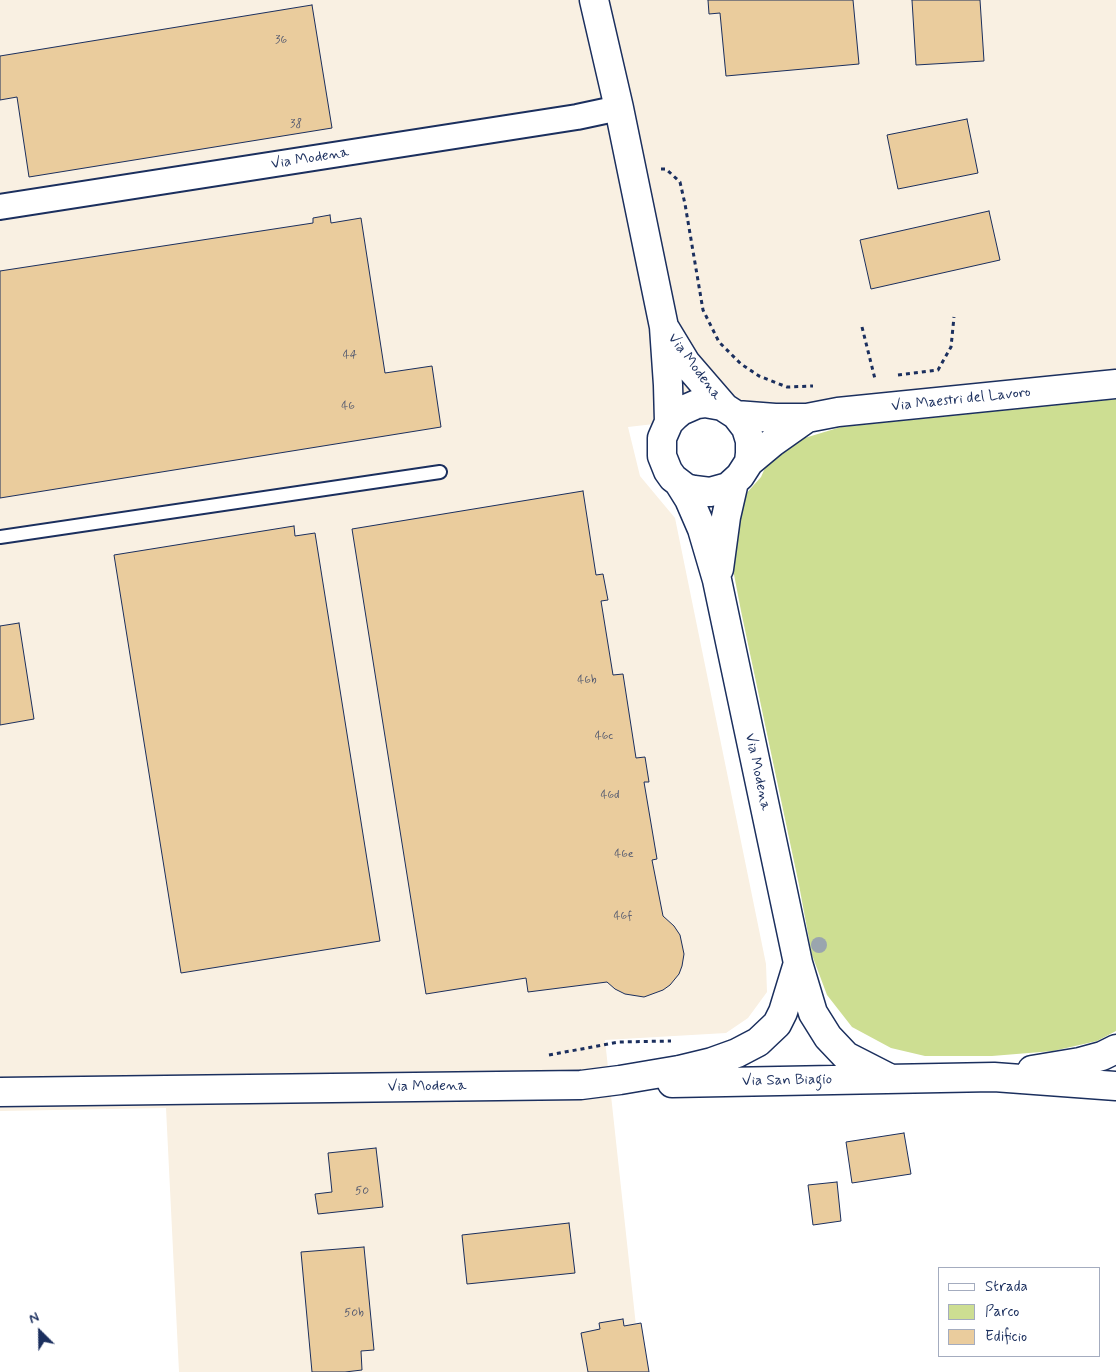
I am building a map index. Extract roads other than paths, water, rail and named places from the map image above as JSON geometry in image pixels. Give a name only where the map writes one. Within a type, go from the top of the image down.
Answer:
[{"type":"street","name":"Via Modena","points":[[594,0],[619,108],[664,327],[669,422]]},
{"type":"street","name":"Via Modena","points":[[0,207],[558,120],[619,108]]},
{"type":"street","name":"Via Modena","points":[[664,327],[686,363],[746,428],[750,441],[750,453],[741,472],[726,517],[717,580]]},
{"type":"street","name":"Via Maestri del Lavoro","points":[[730,411],[775,418],[807,418],[838,412],[1116,384]]},
{"type":"street","name":"Via Modena","points":[[730,411],[705,403],[694,405],[679,412],[669,422],[662,438],[662,456],[668,471],[679,483],[689,499],[702,529],[717,580],[798,963],[813,1013],[828,1037],[846,1056],[891,1079]]},
{"type":"street","name":"Via Maestri del Lavoro","points":[[741,472],[773,442],[807,418]]},
{"type":"street","points":[[679,483],[694,490],[710,492],[728,487],[741,472]]},
{"type":"street","name":"Via Modena","points":[[0,1092],[580,1085],[620,1080],[712,1062],[737,1053],[758,1042],[777,1024],[783,1012],[798,963]]},
{"type":"street","name":"Via San Biagio","points":[[994,1077],[1080,1062],[1102,1056],[1116,1049]]},
{"type":"street","name":"Via San Biagio","points":[[580,1085],[994,1077],[1116,1086]]},
{"type":"lane","points":[[0,537],[440,472]]}]
